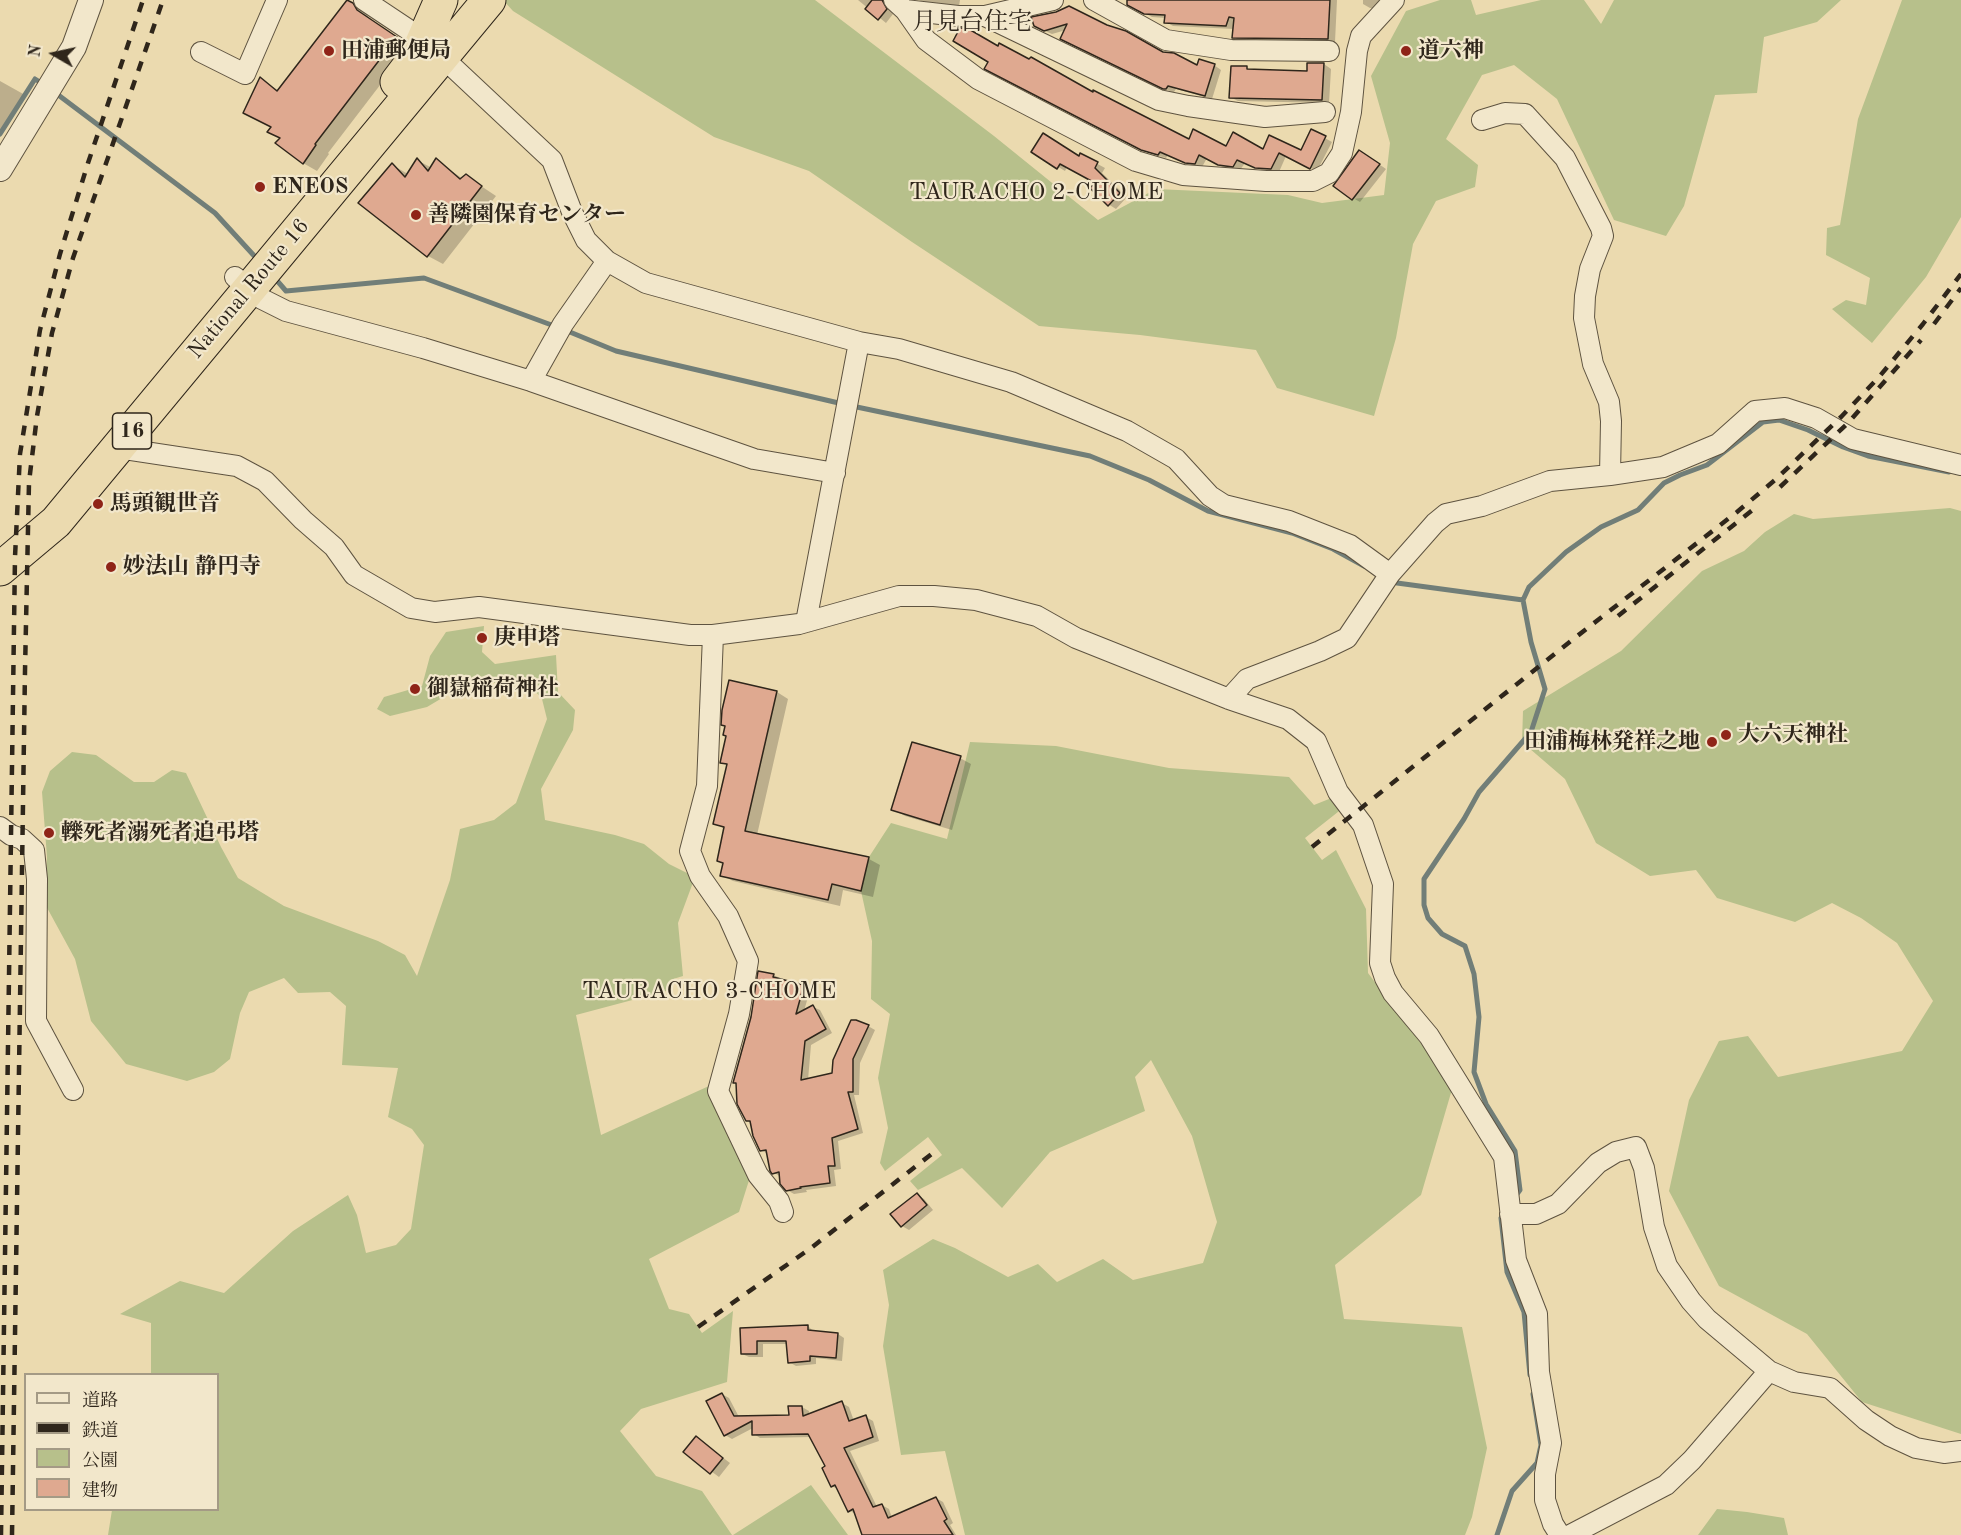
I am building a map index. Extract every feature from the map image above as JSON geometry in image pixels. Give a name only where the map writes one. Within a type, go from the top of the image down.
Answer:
[{"type":"highway","name":"National Route 16","points":[[433,49],[441,0]]},
{"type":"highway","name":"National Route 16","points":[[0,569],[56,522],[118,448],[402,76],[489,0]]},
{"type":"highway","name":"National Route 16","points":[[0,545],[40,510],[252,271]]},
{"type":"street","points":[[0,169],[74,47],[91,0]]},
{"type":"street","points":[[201,52],[245,74],[277,0]]},
{"type":"street","points":[[364,0],[433,49],[552,160],[572,212],[586,240],[607,261],[646,283],[859,342],[899,349],[1011,382],[1127,431],[1176,459],[1210,496],[1224,505],[1289,521],[1350,545],[1390,574]]},
{"type":"street","points":[[900,5],[958,16],[985,16],[1053,0]]},
{"type":"street","points":[[1094,0],[1166,40],[1231,50],[1329,51]]},
{"type":"street","points":[[900,5],[926,40],[978,79],[1136,161],[1183,175],[1266,181],[1312,181],[1329,173],[1342,153],[1351,112],[1357,51],[1361,36],[1394,0]]},
{"type":"street","points":[[985,16],[1159,99],[1188,106],[1265,117],[1325,112]]},
{"type":"street","points":[[1482,120],[1506,113],[1525,114],[1565,158],[1602,228],[1603,236],[1590,269],[1586,287],[1584,318],[1593,364],[1609,402],[1610,475]]},
{"type":"street","points":[[531,381],[564,324],[607,261]]},
{"type":"street","points":[[252,271],[262,299],[286,311],[423,348],[531,381],[754,459],[836,473]]},
{"type":"street","points":[[806,622],[859,342]]},
{"type":"street","points":[[1229,699],[1247,679],[1347,638],[1390,574],[1446,514],[1482,506],[1544,482],[1662,467],[1718,444],[1755,411],[1785,408],[1816,418],[1853,439],[1961,465]]},
{"type":"street","points":[[118,448],[237,466],[247,471],[265,481],[334,548],[354,575],[411,608],[435,612],[479,607],[690,635],[713,635],[806,622],[900,596],[976,600],[1037,616],[1076,638],[1229,699],[1288,719],[1316,741],[1338,792],[1363,825],[1383,884],[1380,963],[1385,978],[1393,993],[1430,1036],[1504,1157],[1516,1260],[1537,1314],[1539,1372],[1551,1443],[1545,1474],[1545,1500],[1552,1524],[1560,1535]]},
{"type":"street","points":[[713,635],[706,786],[690,852],[700,876],[728,916],[748,961],[739,1014],[718,1091],[758,1175],[779,1201],[783,1212]]},
{"type":"street","points":[[0,827],[22,839],[34,850],[37,879],[36,1022],[74,1090]]},
{"type":"street","points":[[1510,1214],[1536,1214],[1558,1204],[1598,1163],[1616,1152],[1636,1147],[1644,1168],[1654,1227],[1667,1266],[1691,1301],[1707,1319],[1769,1371],[1794,1382],[1830,1388],[1874,1426],[1890,1436],[1916,1448],[1944,1453],[1961,1451]]},
{"type":"street","points":[[1570,1535],[1666,1485],[1692,1460],[1769,1371]]},
{"type":"green space","points":[[503,0],[815,0],[994,136],[1098,220],[1156,189],[1288,195],[1322,203],[1384,195],[1390,143],[1371,76],[1406,11],[1440,0],[1471,0],[1476,15],[1541,0],[1584,0],[1601,24],[1614,0],[1841,0],[1817,22],[1764,37],[1757,93],[1715,95],[1684,206],[1666,236],[1614,220],[1557,99],[1514,65],[1482,75],[1446,139],[1478,165],[1475,187],[1436,201],[1413,244],[1396,338],[1374,416],[1277,388],[1256,350],[1140,335],[1039,326],[809,171],[714,137],[513,11]]},
{"type":"green space","points":[[1902,0],[1961,0],[1961,217],[1926,277],[1872,343],[1832,309],[1846,300],[1866,305],[1870,278],[1826,255],[1827,228],[1840,225],[1858,119]]},
{"type":"green space","points":[[1950,508],[1961,511],[1961,1434],[1862,1402],[1807,1334],[1719,1286],[1669,1191],[1689,1100],[1719,1041],[1748,1036],[1778,1077],[1902,1051],[1933,1001],[1897,943],[1861,918],[1832,903],[1795,922],[1717,898],[1696,870],[1650,876],[1596,843],[1565,779],[1522,742],[1523,711],[1621,651],[1702,571],[1744,551],[1765,532],[1794,514],[1813,519]]},
{"type":"green space","points":[[484,626],[482,652],[495,664],[556,655],[558,692],[575,710],[573,730],[541,789],[545,820],[615,835],[644,844],[669,864],[695,877],[678,923],[683,976],[670,980],[670,990],[576,1015],[601,1135],[709,1086],[751,1174],[739,1212],[649,1259],[669,1309],[689,1314],[702,1333],[733,1311],[727,1382],[641,1409],[620,1431],[656,1476],[702,1491],[732,1535],[108,1535],[112,1511],[219,1511],[219,1373],[151,1373],[151,1323],[120,1314],[180,1281],[224,1293],[293,1231],[348,1195],[357,1215],[366,1253],[396,1245],[411,1229],[424,1145],[412,1129],[388,1117],[398,1068],[342,1065],[346,1006],[330,992],[298,993],[284,978],[249,992],[240,1013],[230,1059],[214,1072],[187,1081],[126,1064],[91,1021],[75,959],[45,904],[47,857],[42,792],[50,771],[72,752],[96,755],[134,782],[154,782],[172,770],[186,773],[238,878],[284,906],[378,941],[405,955],[417,976],[450,880],[460,829],[494,820],[516,803],[547,719],[542,699],[529,684],[469,682],[427,707],[390,716],[377,709],[384,697],[422,686],[430,656],[446,632]]},
{"type":"green space","points":[[970,742],[1056,746],[1169,768],[1289,777],[1314,805],[1334,797],[1343,808],[1305,838],[1322,860],[1336,850],[1366,909],[1368,973],[1453,1086],[1421,1195],[1335,1265],[1344,1319],[1462,1327],[1487,1448],[1472,1517],[1465,1535],[965,1535],[945,1451],[901,1455],[883,1346],[889,1305],[883,1270],[933,1239],[955,1248],[1008,1277],[1038,1264],[1057,1282],[1103,1259],[1133,1280],[1203,1263],[1217,1222],[1192,1136],[1151,1060],[1135,1077],[1145,1111],[1050,1152],[1002,1208],[962,1168],[918,1190],[910,1181],[942,1155],[928,1137],[885,1171],[880,1163],[888,1128],[878,1078],[890,1014],[871,999],[872,941],[861,891],[869,857],[891,823],[947,839]]},
{"type":"green space","points":[[811,1485],[848,1535],[733,1535]]},
{"type":"green space","points":[[1717,1509],[1784,1518],[1788,1535],[1698,1535]]},
{"type":"building","points":[[347,0],[353,3],[357,10],[397,37],[315,144],[303,164],[275,143],[280,138],[267,132],[271,127],[243,113],[260,77],[277,91]]},
{"type":"building","points":[[872,0],[882,0],[887,9],[878,20],[865,9]]},
{"type":"building","points":[[1127,0],[1330,0],[1328,39],[1232,38],[1234,18],[1229,17],[1226,26],[1164,23],[1165,15],[1144,14],[1127,5]]},
{"type":"building","points":[[1069,6],[1107,25],[1126,31],[1163,52],[1174,53],[1197,65],[1199,59],[1215,64],[1205,96],[1168,86],[1163,89],[1060,39],[1067,24],[1044,31],[1034,26],[1031,17],[1056,12]]},
{"type":"building","points":[[960,28],[967,28],[998,46],[999,43],[1029,59],[1031,57],[1093,92],[1093,90],[1189,139],[1193,129],[1226,146],[1233,132],[1263,149],[1269,135],[1301,150],[1311,129],[1326,136],[1310,169],[1279,153],[1271,169],[1255,168],[1237,160],[1233,167],[1218,165],[1199,155],[1195,164],[1185,163],[1160,152],[1158,155],[1141,150],[984,69],[988,62],[953,41]]},
{"type":"building","points":[[1307,63],[1324,63],[1322,100],[1229,98],[1231,66],[1247,66],[1247,69],[1307,71]]},
{"type":"building","points":[[1043,133],[1079,156],[1080,153],[1098,162],[1095,168],[1120,193],[1108,206],[1090,188],[1095,183],[1060,164],[1057,169],[1031,152]]},
{"type":"building","points":[[1359,150],[1380,164],[1352,200],[1333,186]]},
{"type":"building","points":[[417,158],[428,171],[436,158],[460,179],[466,174],[482,186],[427,257],[358,203],[392,163],[405,177]]},
{"type":"building","points":[[729,680],[777,691],[745,831],[869,857],[861,891],[832,884],[828,900],[720,876],[723,863],[717,861],[724,827],[713,824],[727,764],[720,763],[726,736],[723,735],[725,726],[721,725],[722,710]]},
{"type":"building","points":[[912,742],[961,756],[940,825],[891,810]]},
{"type":"building","points":[[758,971],[804,985],[796,1014],[813,1005],[826,1029],[805,1041],[801,1080],[832,1073],[833,1060],[851,1020],[869,1025],[853,1059],[853,1092],[848,1092],[858,1129],[832,1138],[835,1166],[828,1166],[830,1183],[786,1191],[780,1184],[779,1172],[772,1174],[770,1171],[766,1150],[760,1151],[753,1136],[750,1121],[746,1121],[737,1104],[736,1083],[733,1083],[751,1017]]},
{"type":"building","points":[[917,1193],[927,1205],[901,1227],[890,1214]]},
{"type":"building","points":[[808,1325],[808,1330],[838,1333],[836,1358],[810,1356],[810,1361],[788,1363],[786,1341],[757,1341],[757,1354],[741,1354],[740,1328]]},
{"type":"building","points":[[722,1393],[734,1416],[789,1415],[788,1406],[802,1406],[803,1416],[842,1401],[849,1421],[866,1415],[873,1437],[844,1448],[873,1507],[882,1504],[888,1518],[936,1497],[947,1519],[944,1521],[953,1535],[862,1535],[853,1509],[848,1512],[835,1485],[831,1487],[822,1468],[825,1466],[808,1434],[752,1435],[752,1421],[724,1436],[706,1401]]},
{"type":"building","points":[[696,1436],[723,1458],[710,1474],[683,1452]]},
{"type":"waterway","points":[[0,134],[35,79],[43,84]]},
{"type":"waterway","points":[[53,91],[215,213],[258,260]]},
{"type":"waterway","points":[[273,276],[286,291],[424,278],[557,327]]},
{"type":"waterway","points":[[565,330],[616,351],[843,404]]},
{"type":"waterway","points":[[852,406],[1090,456],[1149,480],[1208,511],[1292,533],[1333,549],[1364,566]]},
{"type":"waterway","points":[[1523,600],[1529,587],[1566,552],[1601,527],[1638,510],[1664,483],[1707,465],[1763,422],[1779,420],[1868,456],[1949,472]]},
{"type":"waterway","points":[[1391,580],[1397,583],[1523,600],[1531,642],[1545,689],[1531,732],[1479,792],[1424,879],[1424,905],[1428,918],[1442,934],[1465,946],[1474,974],[1479,1017],[1474,1072],[1486,1104],[1515,1151],[1520,1190],[1514,1198]]},
{"type":"waterway","points":[[1504,1213],[1501,1218],[1507,1272],[1524,1312],[1530,1375]]},
{"type":"waterway","points":[[1497,1535],[1512,1491],[1537,1463],[1541,1445],[1533,1394]]},
{"type":"railway","points":[[1,1535],[15,557],[20,454],[40,330],[60,254],[143,0]]},
{"type":"railway","points":[[12,1535],[29,482],[37,416],[52,333],[73,258],[163,0]]},
{"type":"railway","points":[[1312,847],[1775,480],[1879,377],[1961,274]]},
{"type":"railway","points":[[1934,324],[1961,288]]},
{"type":"railway","points":[[1780,487],[1848,423],[1921,340]]},
{"type":"railway","points":[[1618,616],[1759,505]]},
{"type":"railway","points":[[698,1327],[811,1248],[938,1149]]},
{"type":"place","name":"田浦郵便局","points":[[329,51]]},
{"type":"place","name":"道六神","points":[[1406,51]]},
{"type":"place","name":"ENEOS","points":[[260,187]]},
{"type":"place","name":"善隣園保育センター","points":[[416,215]]},
{"type":"place","name":"馬頭観世音","points":[[98,504]]},
{"type":"place","name":"妙法山 静円寺","points":[[111,567]]},
{"type":"place","name":"庚申塔","points":[[482,638]]},
{"type":"place","name":"御嶽稲荷神社","points":[[415,689]]},
{"type":"place","name":"大六天神社","points":[[1726,735]]},
{"type":"place","name":"田浦梅林発祥之地","points":[[1712,742]]},
{"type":"place","name":"轢死者溺死者追弔塔","points":[[49,833]]},
{"type":"district","name":"月見台住宅","points":[[972,23]]},
{"type":"district","name":"TAURACHO 2-CHOME","points":[[1036,193]]},
{"type":"district","name":"TAURACHO 3-CHOME","points":[[709,992]]}]
